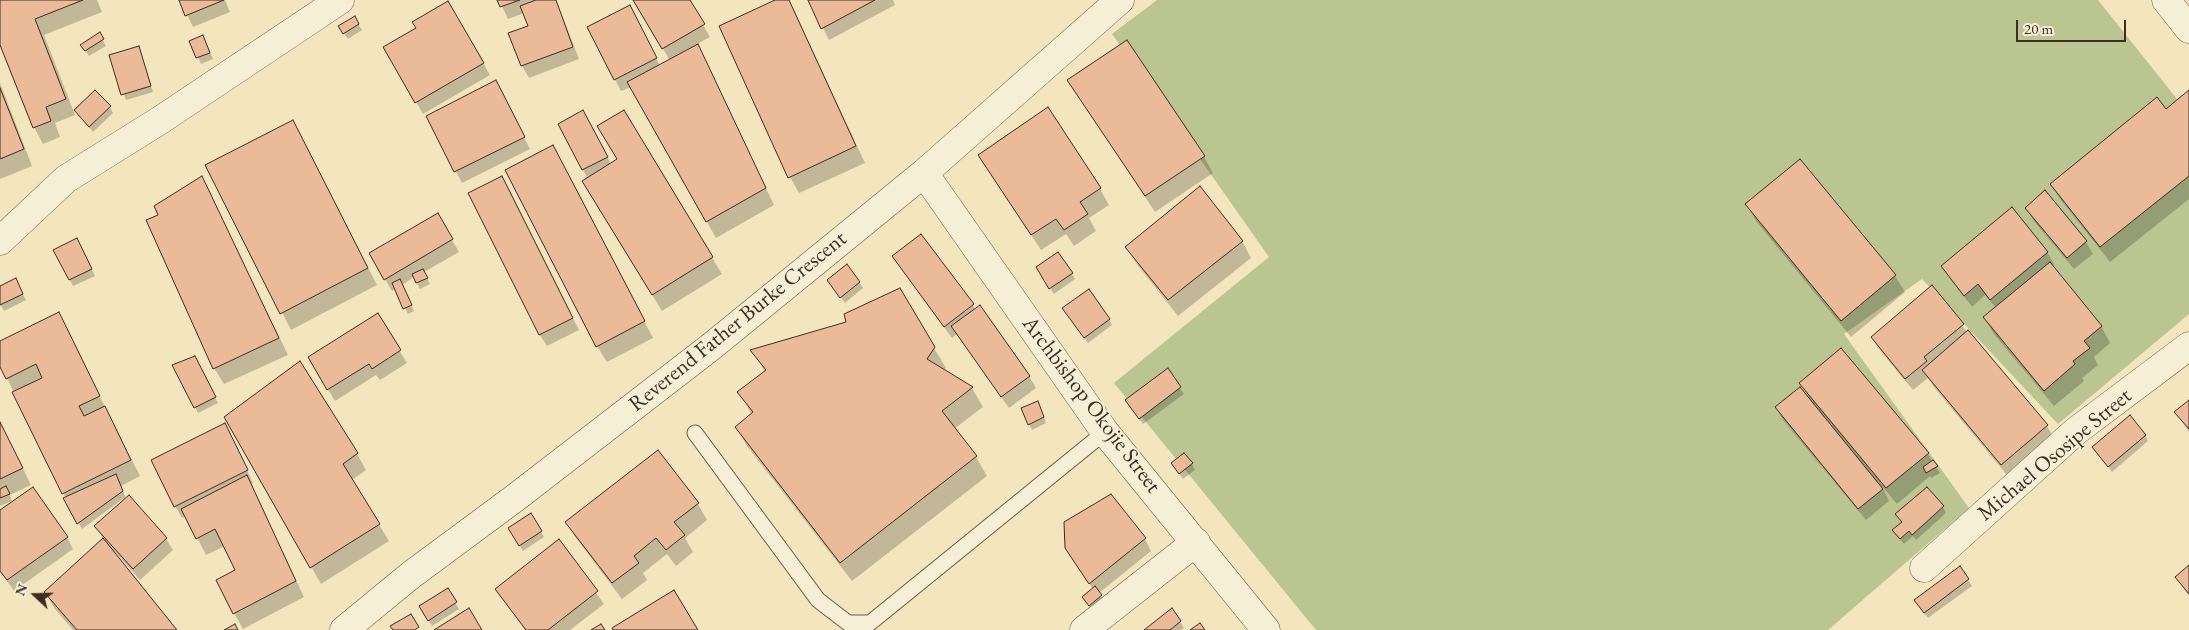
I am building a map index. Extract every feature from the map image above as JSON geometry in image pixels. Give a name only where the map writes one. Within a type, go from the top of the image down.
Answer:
[{"type":"street","points":[[0,242],[66,179],[159,121],[340,0]]},
{"type":"street","name":"Reverend Father Burke Crescent","points":[[344,630],[411,575],[515,498],[712,346],[924,173],[1120,0]]},
{"type":"street","points":[[2166,0],[2189,30]]},
{"type":"street","name":"Archbishop Okojie Street","points":[[924,173],[1105,432],[1266,630]]},
{"type":"street","name":"Michael Ososipe Street","points":[[1924,568],[2076,431],[2189,346]]},
{"type":"street","points":[[1084,630],[1196,542]]},
{"type":"lane","points":[[696,433],[818,600],[848,623],[870,623],[1105,432]]},
{"type":"green space","points":[[1157,0],[2098,0],[2189,114],[2189,314],[2058,424],[1922,279],[1844,334],[1969,508],[1828,630],[1316,630],[1114,383],[1269,257],[1112,34]]},
{"type":"building","points":[[0,0],[83,0],[35,19],[66,99],[46,107],[51,121],[33,128],[0,45]]},
{"type":"building","points":[[179,0],[224,0],[185,16]]},
{"type":"building","points":[[497,0],[520,0],[500,7]]},
{"type":"building","points":[[536,0],[556,0],[573,47],[521,66],[508,33],[528,26],[520,6]]},
{"type":"building","points":[[633,0],[690,0],[705,24],[662,49]]},
{"type":"building","points":[[775,0],[789,0],[856,146],[788,178],[719,26]]},
{"type":"building","points":[[808,0],[875,0],[821,29]]},
{"type":"building","points":[[448,1],[484,63],[415,103],[383,47],[416,28],[412,22]]},
{"type":"building","points":[[630,5],[657,58],[614,80],[587,27]]},
{"type":"building","points":[[355,16],[359,24],[343,34],[338,26]]},
{"type":"building","points":[[100,32],[104,39],[85,51],[80,45]]},
{"type":"building","points":[[203,35],[210,53],[196,58],[189,41]]},
{"type":"building","points":[[1127,40],[1205,156],[1145,196],[1067,80]]},
{"type":"building","points":[[698,44],[766,188],[706,222],[627,82]]},
{"type":"building","points":[[139,46],[151,86],[121,95],[109,55]]},
{"type":"building","points":[[496,80],[525,137],[454,172],[426,116]]},
{"type":"building","points":[[0,88],[24,149],[0,159]]},
{"type":"building","points":[[95,90],[111,106],[89,127],[74,110]]},
{"type":"building","points":[[2189,90],[2189,176],[2100,247],[2050,184],[2157,97],[2166,109]]},
{"type":"building","points":[[1048,107],[1101,188],[1080,202],[1088,214],[1064,230],[1056,219],[1031,235],[978,155]]},
{"type":"building","points":[[583,110],[608,157],[582,170],[558,124]]},
{"type":"building","points":[[624,110],[713,257],[652,295],[582,181],[617,159],[597,126]]},
{"type":"building","points":[[293,120],[368,268],[280,314],[205,165]]},
{"type":"building","points":[[553,145],[645,321],[596,347],[505,170]]},
{"type":"building","points":[[1800,159],[1896,275],[1841,321],[1745,204]]},
{"type":"building","points":[[202,176],[279,338],[213,369],[146,220],[158,215],[154,206]]},
{"type":"building","points":[[502,176],[573,318],[539,335],[468,193]]},
{"type":"building","points":[[1200,186],[1243,241],[1168,300],[1125,247]]},
{"type":"building","points":[[2045,190],[2087,241],[2067,258],[2025,208]]},
{"type":"building","points":[[2012,207],[2048,252],[1990,300],[1978,284],[1964,296],[1941,266]]},
{"type":"building","points":[[438,213],[453,239],[384,280],[369,253]]},
{"type":"building","points":[[921,234],[974,304],[944,327],[892,256]]},
{"type":"building","points":[[77,238],[92,269],[69,280],[53,250]]},
{"type":"building","points":[[1058,252],[1073,273],[1049,289],[1036,267]]},
{"type":"building","points":[[2050,262],[2102,326],[2084,341],[2090,348],[2073,361],[2075,364],[2044,391],[1983,317]]},
{"type":"building","points":[[847,264],[860,282],[840,298],[827,280]]},
{"type":"building","points":[[423,269],[428,278],[416,283],[412,274]]},
{"type":"building","points":[[16,278],[23,294],[0,305],[0,286]]},
{"type":"building","points":[[400,279],[412,305],[403,309],[392,283]]},
{"type":"building","points":[[1932,285],[1964,324],[1924,357],[1927,361],[1905,379],[1871,337]]},
{"type":"building","points":[[900,288],[935,347],[927,359],[973,387],[942,411],[977,456],[840,563],[735,427],[753,412],[737,392],[766,370],[750,350],[846,322],[844,314]]},
{"type":"building","points":[[1089,289],[1110,319],[1084,338],[1062,308]]},
{"type":"building","points":[[980,305],[1030,376],[1001,397],[951,326]]},
{"type":"building","points":[[59,312],[100,396],[79,406],[84,416],[105,406],[131,460],[62,494],[12,392],[42,378],[36,364],[6,379],[0,367],[0,341]]},
{"type":"building","points":[[378,313],[401,350],[372,369],[369,364],[327,390],[308,357]]},
{"type":"building","points":[[1968,330],[2048,425],[2001,465],[1922,370]]},
{"type":"building","points":[[1841,348],[1929,453],[1886,488],[1799,383]]},
{"type":"building","points":[[195,356],[216,397],[194,408],[172,365]]},
{"type":"building","points":[[300,361],[358,453],[343,464],[380,524],[310,568],[224,417]]},
{"type":"building","points":[[1168,368],[1181,387],[1139,419],[1125,400]]},
{"type":"building","points":[[1800,387],[1883,489],[1858,509],[1775,407]]},
{"type":"building","points":[[2189,400],[2189,429],[2174,412]]},
{"type":"building","points":[[1038,401],[1044,417],[1028,425],[1021,408]]},
{"type":"building","points":[[2130,415],[2146,435],[2108,467],[2092,447]]},
{"type":"building","points":[[0,422],[23,468],[0,479]]},
{"type":"building","points":[[225,423],[248,470],[174,507],[151,460]]},
{"type":"building","points":[[658,450],[699,503],[674,522],[685,535],[666,550],[656,538],[634,556],[639,563],[612,583],[565,522]]},
{"type":"building","points":[[1184,453],[1193,463],[1179,474],[1171,463]]},
{"type":"building","points":[[1933,460],[1938,466],[1926,473],[1923,467]]},
{"type":"building","points":[[116,474],[123,491],[77,524],[63,498]]},
{"type":"building","points":[[247,475],[296,581],[233,614],[216,580],[235,570],[215,529],[196,539],[181,509]]},
{"type":"building","points":[[6,486],[10,494],[0,498],[0,489]]},
{"type":"building","points":[[33,487],[68,537],[7,580],[0,571],[0,510]]},
{"type":"building","points":[[1927,487],[1944,506],[1912,535],[1909,531],[1900,539],[1892,530],[1902,522],[1895,514]]},
{"type":"building","points":[[1111,494],[1146,538],[1089,584],[1065,548],[1064,522]]},
{"type":"building","points":[[129,495],[167,538],[133,569],[94,526]]},
{"type":"building","points":[[531,513],[542,531],[519,546],[508,528]]},
{"type":"building","points":[[103,538],[177,630],[77,630],[44,592]]},
{"type":"building","points":[[559,539],[598,591],[548,630],[526,630],[495,589]]},
{"type":"building","points":[[2189,565],[2189,594],[2175,577]]},
{"type":"building","points":[[1960,566],[1969,579],[1924,613],[1914,600]]},
{"type":"building","points":[[1095,586],[1102,595],[1089,606],[1082,597]]},
{"type":"building","points":[[448,588],[457,602],[428,621],[419,606]]},
{"type":"building","points":[[674,590],[698,630],[613,630],[612,628]]},
{"type":"building","points":[[469,608],[482,630],[434,630]]},
{"type":"building","points":[[1172,608],[1181,621],[1170,630],[1144,630]]},
{"type":"building","points":[[411,614],[419,627],[415,630],[393,630],[390,626]]},
{"type":"building","points":[[1200,623],[1205,630],[1190,630]]},
{"type":"building","points":[[235,624],[238,630],[224,630]]},
{"type":"building","points":[[601,624],[605,630],[591,630]]}]
